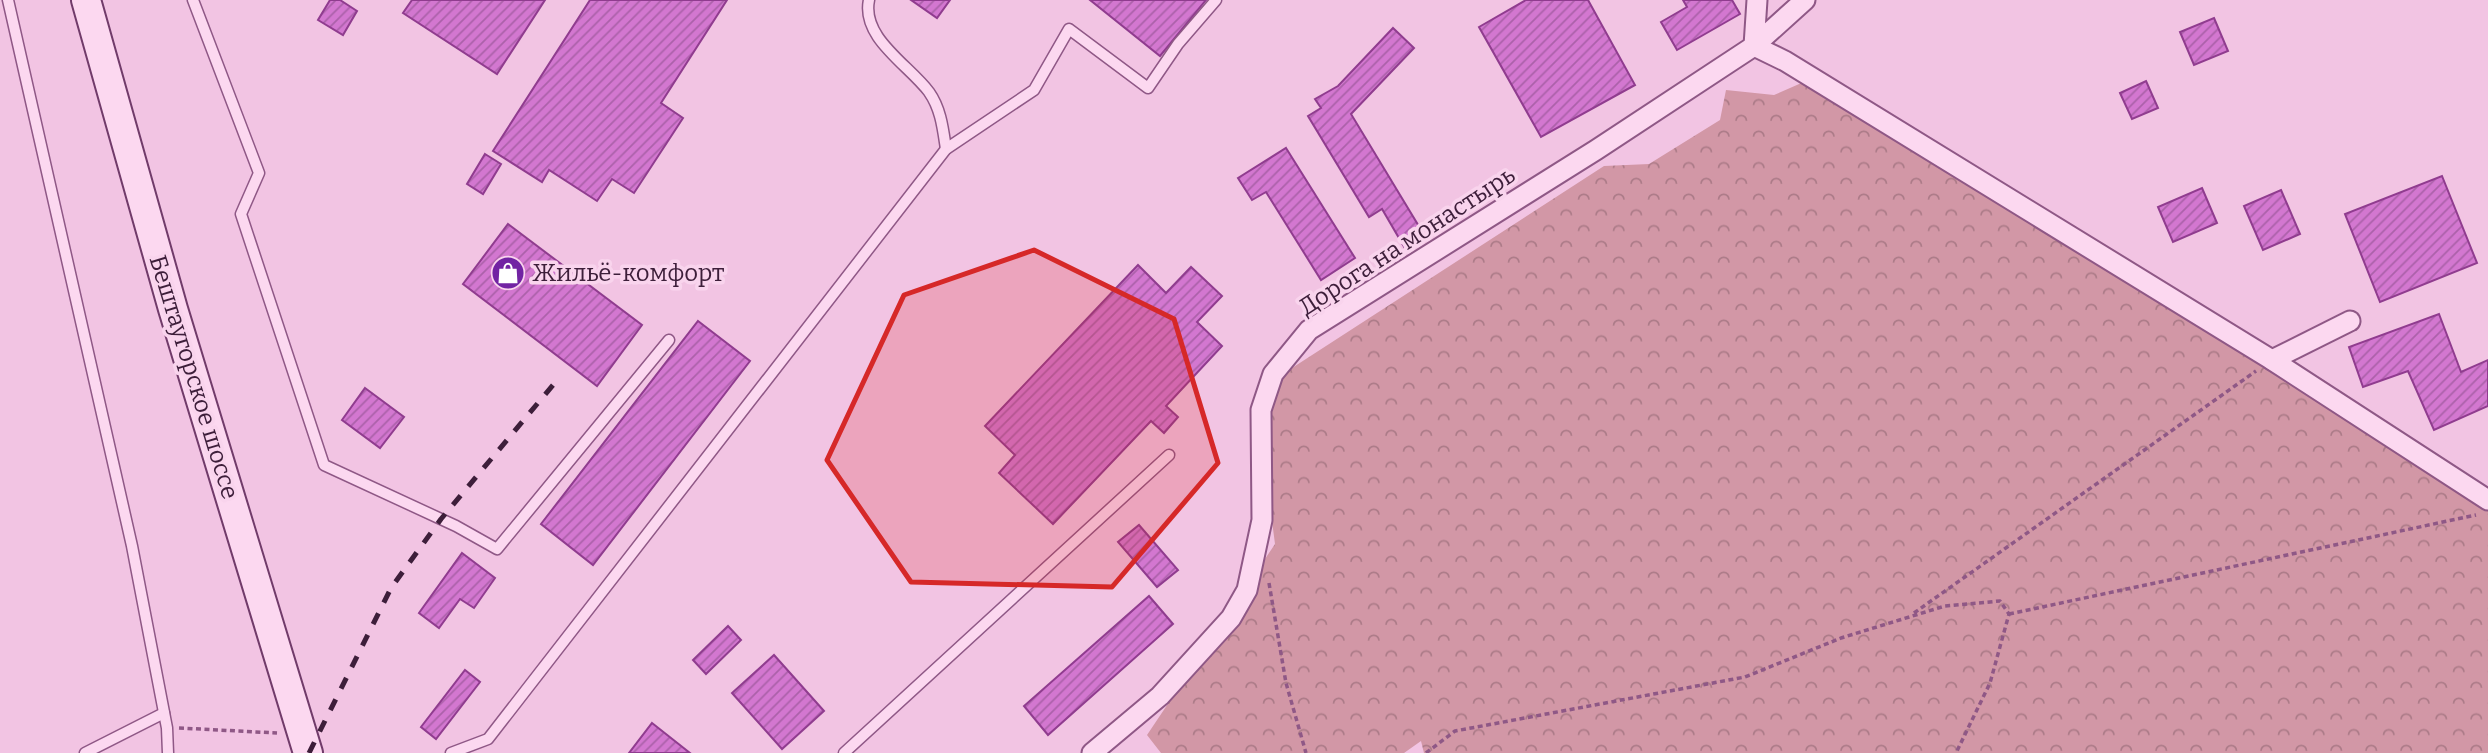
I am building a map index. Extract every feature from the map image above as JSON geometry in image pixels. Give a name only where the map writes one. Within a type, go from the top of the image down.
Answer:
[{"type":"main road","name":"Бештаугорское шоссе","points":[[86,0],[173,309],[262,607],[309,753]]},
{"type":"street","points":[[1757,0],[1754,46],[1785,61],[2272,360],[2488,500]]},
{"type":"street","name":"Дорога на монастырь","points":[[1092,753],[1160,696],[1231,618],[1247,590],[1262,520],[1261,410],[1273,374],[1309,330],[1596,150],[1754,46],[1805,0]]},
{"type":"street","points":[[2272,360],[2350,321]]},
{"type":"lane","points":[[8,0],[129,532],[167,727],[168,753]]},
{"type":"lane","points":[[193,0],[258,173],[241,214],[324,465],[456,526],[497,549],[669,340]]},
{"type":"lane","points":[[869,0],[872,30],[930,93],[942,120],[946,149]]},
{"type":"lane","points":[[451,753],[488,739],[946,149],[1034,90],[1069,29],[1148,88],[1178,44],[1216,0]]},
{"type":"lane","points":[[844,753],[1169,455]]},
{"type":"lane","points":[[85,753],[164,713]]},
{"type":"path","points":[[1909,617],[2272,360]]},
{"type":"path","points":[[2008,614],[2488,512]]},
{"type":"path","points":[[1269,580],[1286,683],[1306,753]]},
{"type":"path","points":[[1426,753],[1455,731],[1745,677],[1841,638],[1945,606],[2000,601],[2008,614],[1990,683],[1956,753]]},
{"type":"path","points":[[167,727],[281,733]]},
{"type":"highlighted area","points":[[1034,250],[1174,319],[1218,463],[1112,587],[911,582],[827,460],[904,295]]},
{"type":"green space","points":[[1806,81],[2488,494],[2488,753],[1424,753],[1421,741],[1404,753],[1161,753],[1147,735],[1275,544],[1255,392],[1604,166],[1649,164],[1720,120],[1726,90],[1774,95]]},
{"type":"building","points":[[330,0],[340,0],[357,11],[343,35],[318,20]]},
{"type":"building","points":[[412,0],[545,0],[497,74],[403,13]]},
{"type":"building","points":[[590,0],[727,0],[661,103],[683,118],[634,193],[612,179],[597,201],[549,170],[542,182],[493,151]]},
{"type":"building","points":[[911,0],[950,0],[937,18]]},
{"type":"building","points":[[1090,0],[1206,0],[1160,56]]},
{"type":"building","points":[[1526,0],[1588,0],[1635,85],[1541,137],[1479,27]]},
{"type":"building","points":[[1683,0],[1732,0],[1740,14],[1677,50],[1661,22],[1687,7]]},
{"type":"building","points":[[2214,18],[2228,51],[2194,65],[2180,32]]},
{"type":"building","points":[[1393,28],[1414,48],[1351,114],[1426,238],[1406,250],[1382,209],[1369,217],[1308,116],[1321,108],[1315,99],[1338,86]]},
{"type":"building","points":[[2146,81],[2158,108],[2132,119],[2120,93]]},
{"type":"building","points":[[1286,148],[1355,258],[1321,280],[1266,192],[1252,200],[1238,178]]},
{"type":"building","points":[[485,154],[501,164],[483,194],[467,184]]},
{"type":"building","points":[[2442,176],[2477,263],[2380,302],[2345,214]]},
{"type":"building","points":[[2202,188],[2217,223],[2173,242],[2158,207]]},
{"type":"building","points":[[2281,190],[2300,234],[2263,250],[2244,206]]},
{"type":"building","points":[[508,224],[642,325],[597,386],[463,284]]},
{"type":"building","points":[[1138,265],[1166,293],[1191,267],[1222,296],[1197,322],[1222,346],[1166,406],[1178,417],[1164,433],[1151,421],[1053,524],[999,473],[1015,455],[985,426]]},
{"type":"building","points":[[2439,314],[2461,372],[2488,360],[2488,406],[2434,430],[2408,371],[2363,387],[2349,347]]},
{"type":"building","points":[[698,321],[750,361],[593,565],[541,524]]},
{"type":"building","points":[[365,388],[404,417],[380,448],[342,420]]},
{"type":"building","points":[[1139,525],[1178,570],[1157,587],[1118,542]]},
{"type":"building","points":[[462,553],[495,578],[474,608],[460,599],[439,628],[419,613]]},
{"type":"building","points":[[1149,596],[1173,624],[1048,735],[1024,706]]},
{"type":"building","points":[[728,626],[741,640],[706,674],[693,660]]},
{"type":"building","points":[[774,655],[824,711],[782,749],[732,693]]},
{"type":"building","points":[[465,670],[480,682],[436,739],[421,727]]},
{"type":"building","points":[[652,723],[690,753],[629,753]]},
{"type":"railway","points":[[309,753],[391,588],[441,519],[558,379]]},
{"type":"place","name":"Жильё-комфорт","points":[[508,273]]}]
